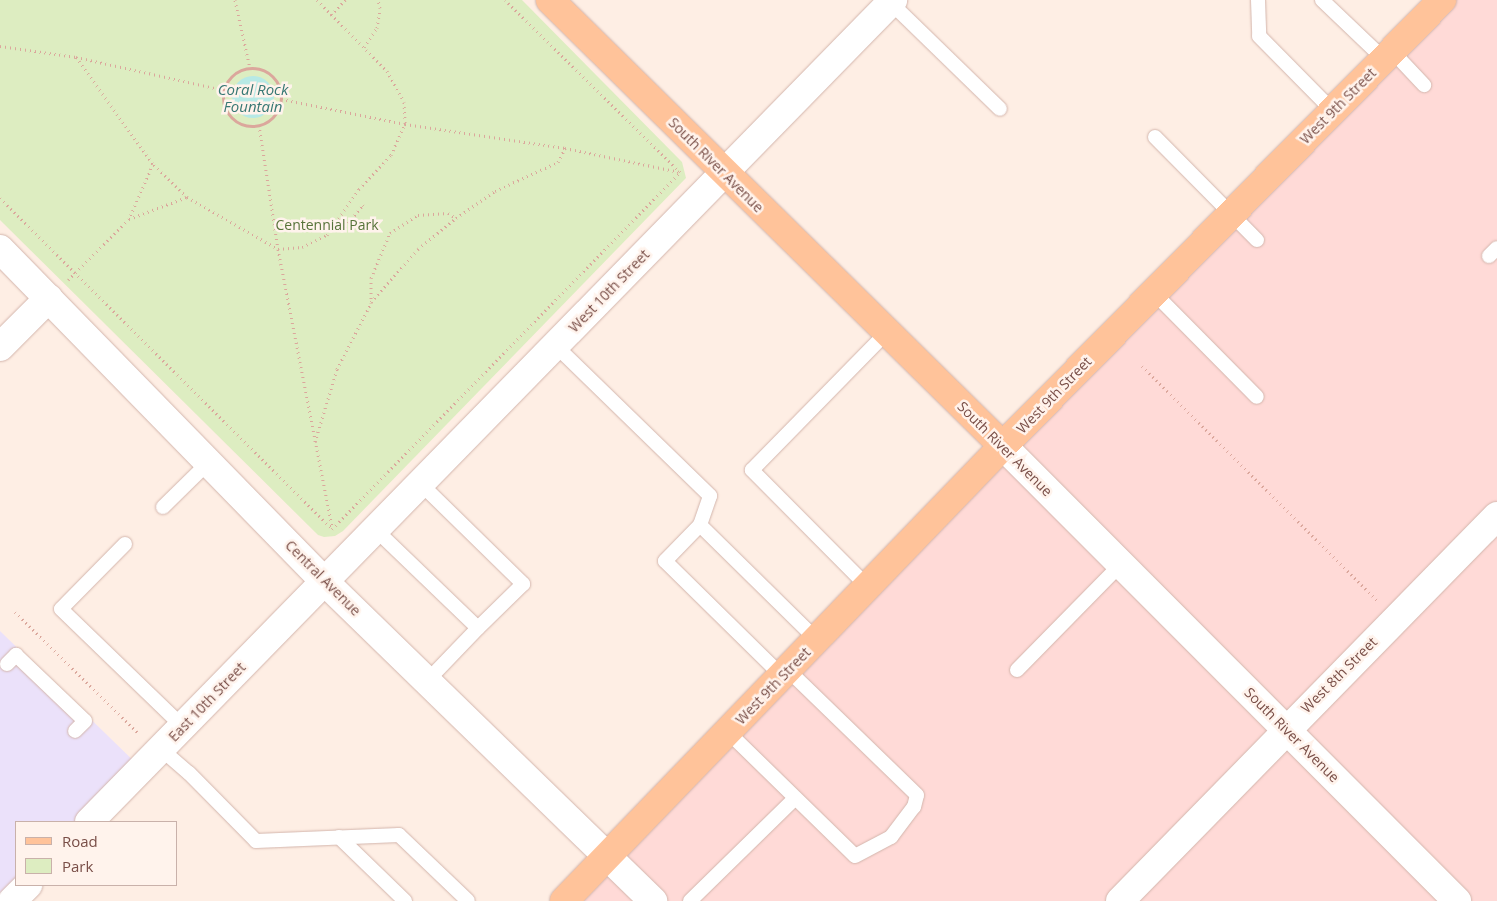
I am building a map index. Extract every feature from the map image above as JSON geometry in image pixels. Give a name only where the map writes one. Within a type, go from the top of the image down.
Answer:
[{"type":"main road","name":"South River Avenue","points":[[550,0],[1004,446]]},
{"type":"main road","name":"West 9th Street","points":[[564,901],[1004,446],[1442,0]]},
{"type":"street","name":"West 10th Street","points":[[325,582],[891,1]]},
{"type":"street","name":"Central Avenue","points":[[0,249],[325,582],[653,901]]},
{"type":"street","points":[[0,347],[49,298]]},
{"type":"street","name":"South River Avenue","points":[[1004,446],[1457,901]]},
{"type":"street","name":"West 8th Street","points":[[1120,901],[1286,729],[1497,516]]},
{"type":"street","name":"East 10th Street","points":[[90,821],[325,582]]},
{"type":"street","points":[[12,901],[27,886]]},
{"type":"lane","points":[[1258,0],[1259,36],[1333,111]]},
{"type":"lane","points":[[1322,0],[1424,85]]},
{"type":"lane","points":[[891,1],[1000,109]]},
{"type":"lane","points":[[1155,136],[1257,240]]},
{"type":"lane","points":[[1154,293],[1257,397]]},
{"type":"lane","points":[[868,587],[752,470],[887,332]]},
{"type":"lane","points":[[556,346],[710,496],[700,526],[665,561],[917,795],[914,807],[891,837],[855,856],[728,732]]},
{"type":"lane","points":[[163,507],[208,462]]},
{"type":"lane","points":[[420,484],[523,584],[427,681]]},
{"type":"lane","points":[[700,526],[818,640]]},
{"type":"lane","points":[[376,530],[478,628]]},
{"type":"lane","points":[[125,544],[61,609],[183,727]]},
{"type":"lane","points":[[1017,670],[1121,564]]},
{"type":"lane","points":[[6,664],[16,655],[85,721],[75,731]]},
{"type":"lane","points":[[161,749],[189,773],[256,841],[399,835],[468,901]]},
{"type":"lane","points":[[690,901],[795,798]]},
{"type":"lane","points":[[339,837],[405,901]]},
{"type":"path","points":[[235,0],[250,68]]},
{"type":"path","points":[[76,57],[153,164],[187,197],[278,249],[310,243],[327,235],[359,189],[391,155],[405,124],[404,102],[387,71],[317,0]]},
{"type":"path","points":[[331,15],[345,0]]},
{"type":"path","points":[[364,47],[377,28],[380,8],[378,0]]},
{"type":"path","points":[[505,0],[680,172]]},
{"type":"path","points":[[0,46],[76,57],[224,90]]},
{"type":"path","points":[[250,68],[273,76],[281,100],[274,115],[260,125],[240,123],[232,117],[224,100],[224,90],[234,75],[250,68]]},
{"type":"path","points":[[281,100],[405,124],[565,148],[680,172]]},
{"type":"path","points":[[260,125],[278,249],[332,529]]},
{"type":"path","points":[[315,442],[337,369],[371,303],[418,249],[456,218],[496,191],[558,162],[565,148]]},
{"type":"path","points":[[49,298],[129,219],[153,164]]},
{"type":"path","points":[[332,529],[680,172]]},
{"type":"path","points":[[129,219],[187,197]]},
{"type":"path","points":[[0,198],[332,529]]},
{"type":"path","points":[[336,222],[345,227],[363,205],[366,208]]},
{"type":"path","points":[[371,303],[371,278],[390,233],[418,215],[432,212],[448,213],[456,218]]},
{"type":"path","points":[[1142,366],[1396,618]]},
{"type":"path","points":[[15,612],[149,742],[161,749]]},
{"type":"shaded area","points":[[1442,0],[1497,0],[1497,901],[564,901]]},
{"type":"shaded area","points":[[0,631],[142,769],[90,821],[15,821],[15,886],[0,901]]},
{"type":"green space","name":"Centennial Park","points":[[0,0],[522,0],[682,162],[686,178],[343,531],[335,536],[324,537],[318,535],[0,220]]},
{"type":"water","name":"Coral Rock Fountain","points":[[257,76],[265,79],[271,85],[274,97],[271,109],[265,115],[249,118],[241,115],[235,109],[232,93],[235,85],[241,79]]}]
